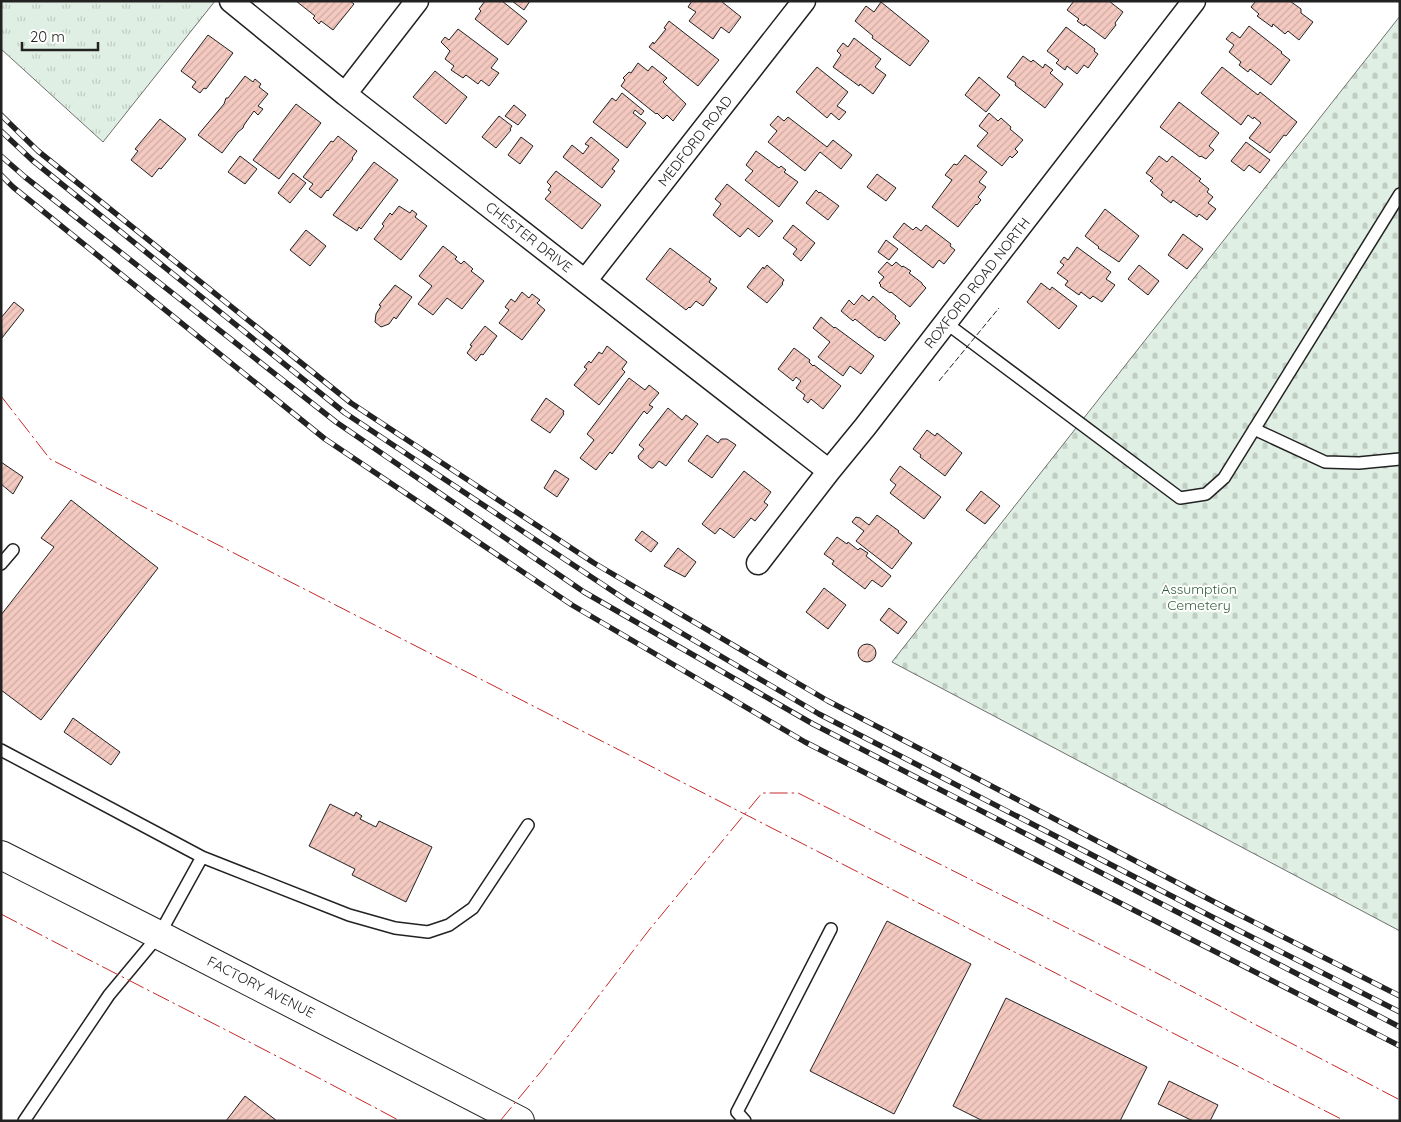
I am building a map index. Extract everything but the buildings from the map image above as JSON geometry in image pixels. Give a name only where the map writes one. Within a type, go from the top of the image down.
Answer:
[{"type":"street","name":"CHESTER DRIVE","points":[[231,1],[345,94],[829,471]]},
{"type":"street","points":[[345,94],[417,1]]},
{"type":"street","name":"MEDFORD ROAD","points":[[585,281],[804,1]]},
{"type":"street","name":"ROXFORD ROAD NORTH","points":[[758,563],[1194,1]]},
{"type":"street","name":"FACTORY AVENUE","points":[[1,856],[520,1121]]},
{"type":"lane","points":[[946,322],[1180,498],[1206,494],[1224,478],[1400,194]]},
{"type":"lane","points":[[1254,429],[1325,462],[1359,463],[1400,459]]},
{"type":"lane","points":[[1,564],[13,550]]},
{"type":"lane","points":[[1,750],[202,857],[350,914],[395,928],[428,932],[449,925],[473,908],[528,825]]},
{"type":"lane","points":[[24,1121],[109,996],[159,935],[202,857]]},
{"type":"lane","points":[[745,1121],[737,1112],[831,929]]},
{"type":"green space","points":[[1,1],[215,1],[103,142],[1,49]]},
{"type":"green space","name":"Assumption Cemetery","points":[[1400,16],[1400,931],[892,662]]},
{"type":"railway","points":[[1,115],[38,151],[351,403],[594,563],[828,701],[1226,908],[1400,996]]},
{"type":"railway","points":[[1,131],[32,160],[345,413],[629,602],[819,714],[1400,1012]]},
{"type":"railway","points":[[1,156],[25,177],[336,422],[584,592],[813,724],[1400,1027]]},
{"type":"railway","points":[[1,175],[13,187],[325,439],[572,605],[805,742],[1400,1046]]},
{"type":"fence","points":[[939,381],[999,308]]},
{"type":"power","points":[[1,396],[50,459],[1345,1121]]},
{"type":"power","points":[[500,1121],[543,1069],[649,930],[762,793],[798,793],[1149,969],[1400,1100]]},
{"type":"power","points":[[1,914],[400,1121]]}]
